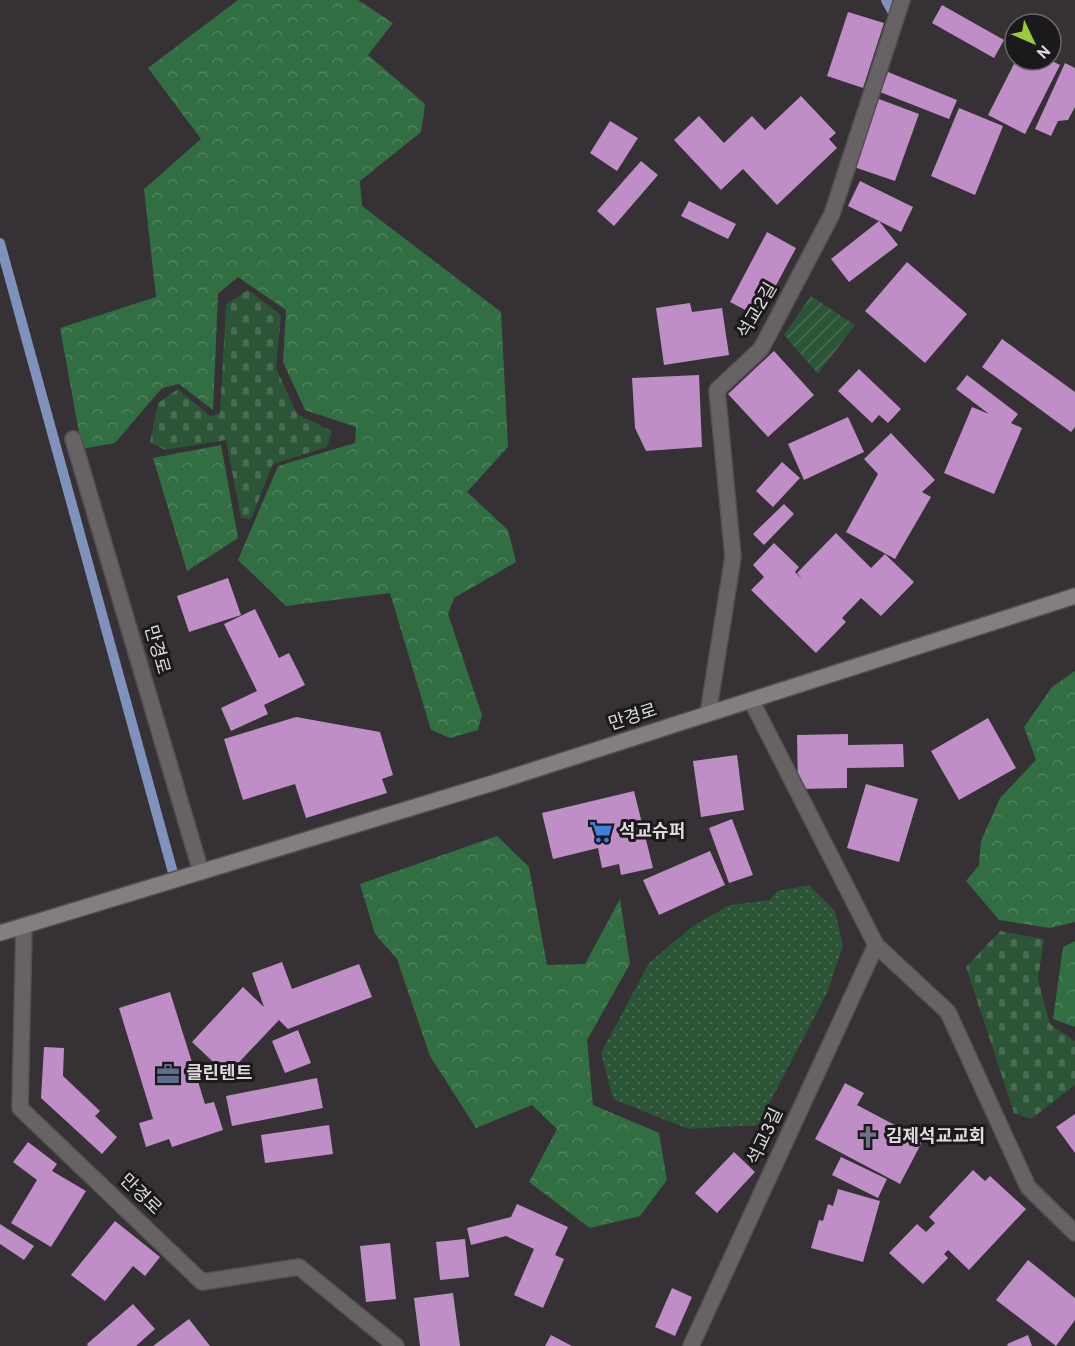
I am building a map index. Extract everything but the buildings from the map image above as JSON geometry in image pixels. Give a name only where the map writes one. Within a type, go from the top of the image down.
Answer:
[{"type":"street","name":"석교2길","points":[[708,714],[733,557],[717,390],[761,349],[832,214],[902,0]]},
{"type":"street","name":"만경로","points":[[73,439],[201,872]]},
{"type":"street","name":"만경로","points":[[0,933],[493,783],[1075,596]]},
{"type":"street","points":[[751,700],[876,945],[948,1012],[1028,1187],[1075,1233]]},
{"type":"street","name":"만경로","points":[[24,926],[20,1108],[202,1282],[299,1267],[396,1346]]},
{"type":"street","name":"석교3길","points":[[691,1346],[876,945]]},
{"type":"green space","points":[[238,0],[358,0],[393,23],[368,55],[425,104],[421,132],[360,181],[362,206],[501,312],[508,447],[467,492],[508,530],[516,562],[454,598],[448,614],[482,715],[478,730],[450,738],[431,730],[390,593],[286,606],[238,560],[278,466],[355,443],[356,427],[305,410],[283,362],[286,310],[238,277],[218,294],[213,410],[179,384],[162,388],[115,443],[82,449],[60,328],[156,297],[144,189],[201,139],[148,68]]},
{"type":"green space","points":[[248,290],[281,315],[276,368],[297,414],[332,431],[327,447],[273,464],[251,519],[241,518],[226,440],[165,450],[150,442],[158,403],[178,389],[210,416],[220,413],[226,304]]},
{"type":"green space","points":[[811,296],[855,325],[818,374],[784,335]]},
{"type":"green space","points":[[221,445],[238,538],[187,571],[153,458]]},
{"type":"green space","points":[[1075,671],[1075,922],[1050,928],[999,920],[966,881],[979,865],[981,841],[1000,798],[1036,760],[1024,727],[1052,687]]},
{"type":"green space","points":[[497,836],[529,867],[547,965],[585,964],[620,899],[630,964],[587,1040],[593,1105],[659,1133],[667,1180],[640,1216],[590,1228],[529,1182],[557,1129],[532,1105],[476,1128],[430,1056],[397,959],[375,934],[360,884]]},
{"type":"green space","points":[[809,885],[835,911],[843,946],[827,993],[758,1125],[688,1129],[613,1099],[601,1053],[649,963],[693,926],[730,905],[770,900],[777,891]]},
{"type":"green space","points":[[1000,931],[1044,939],[1038,979],[1050,1024],[1075,1041],[1075,1085],[1031,1119],[1014,1113],[966,967]]},
{"type":"green space","points":[[1075,941],[1075,1027],[1053,1019],[1063,947]]},
{"type":"waterway","points":[[886,0],[896,18]]},
{"type":"waterway","points":[[0,243],[175,880]]},
{"type":"place","name":"석교슈퍼","points":[[601,832]]},
{"type":"place","name":"클린텐트","points":[[168,1074]]},
{"type":"place","name":"김제석교교회","points":[[868,1137]]}]
